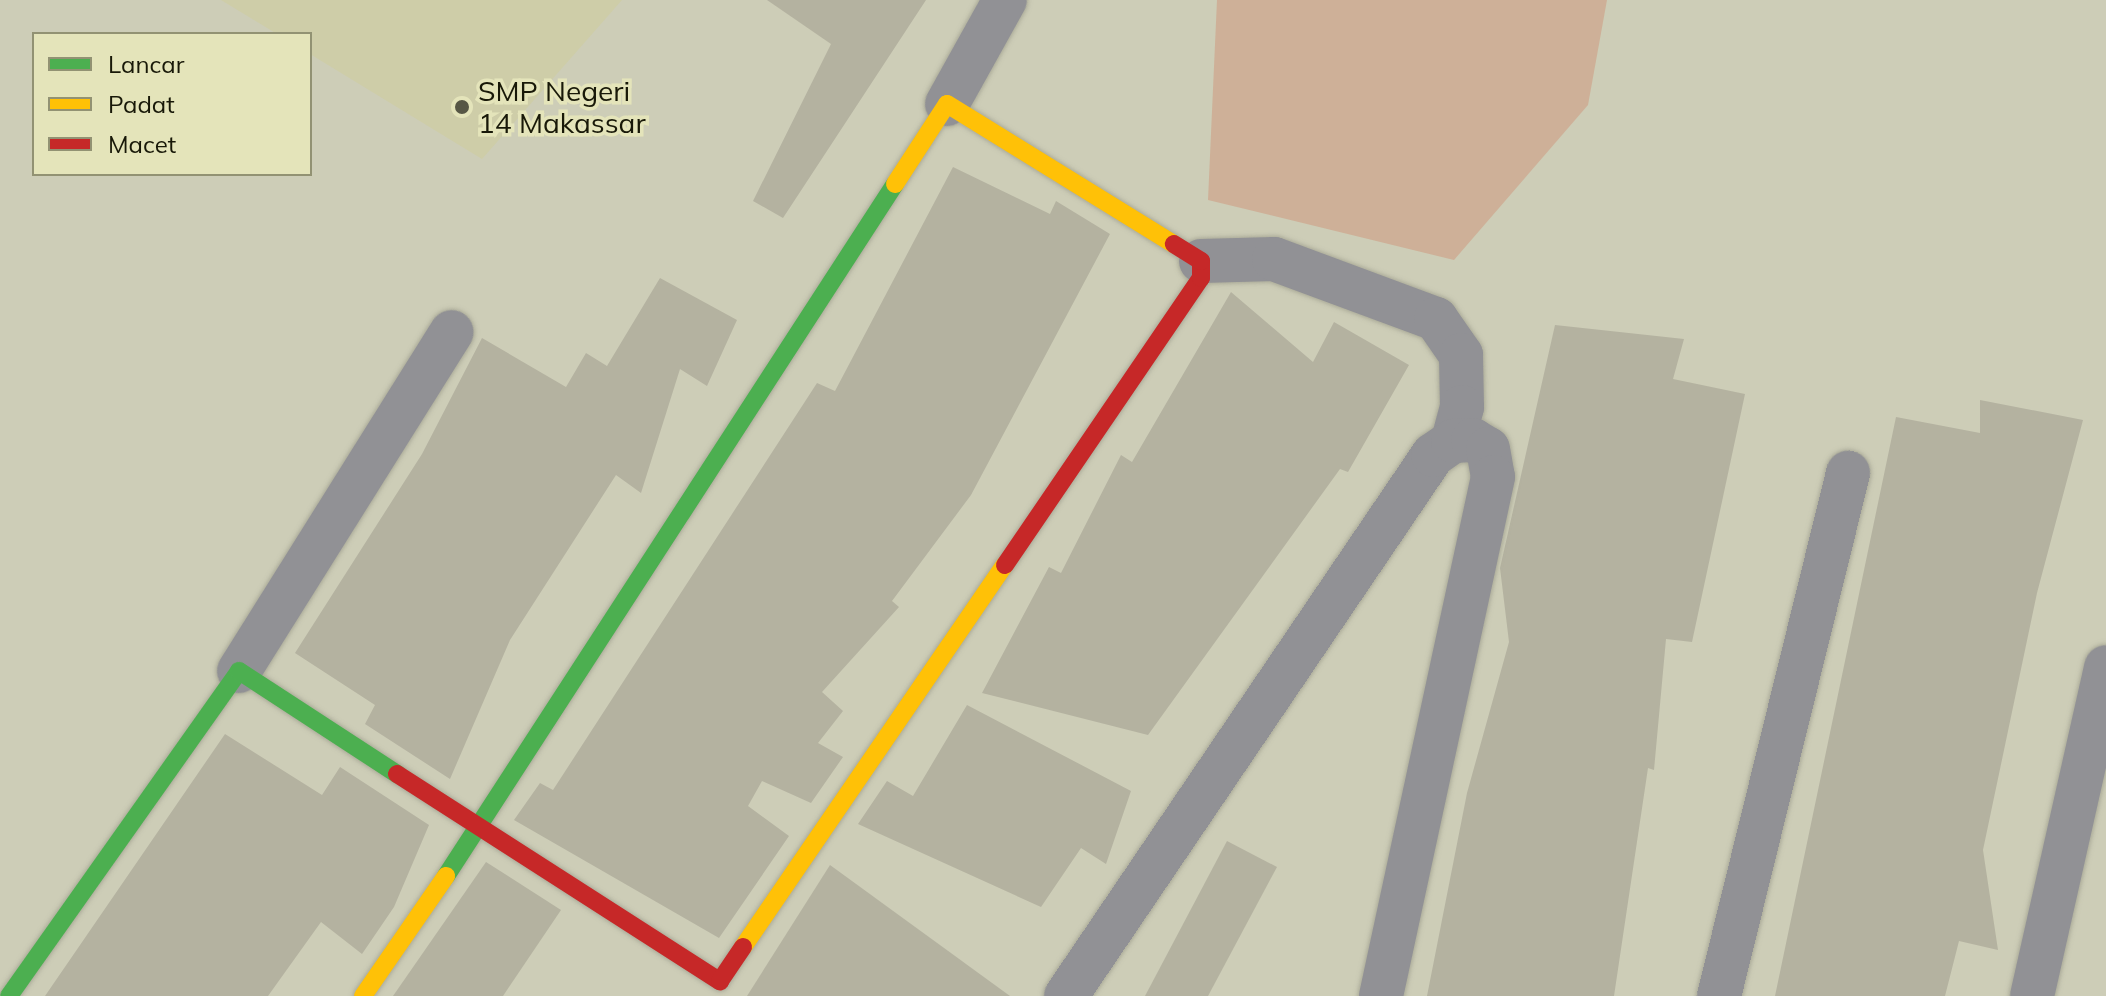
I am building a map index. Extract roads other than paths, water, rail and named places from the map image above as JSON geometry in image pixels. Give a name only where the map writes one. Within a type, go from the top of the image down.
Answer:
[{"type":"street","points":[[363,996],[479,828],[947,104],[1005,0]]},
{"type":"street","points":[[947,104],[1201,261],[1274,259],[1436,319],[1461,355],[1453,441]]},
{"type":"street","points":[[239,671],[724,991],[1201,278],[1201,261]]},
{"type":"street","points":[[9,996],[239,671],[452,332]]},
{"type":"street","points":[[1066,996],[1433,455],[1453,441],[1473,440],[1488,449],[1493,477],[1381,996]]},
{"type":"street","points":[[1719,996],[1848,473]]},
{"type":"street","points":[[2032,996],[2106,667]]},
{"type":"place","name":"SMP Negeri 14 Makassar","points":[[462,107]]}]
